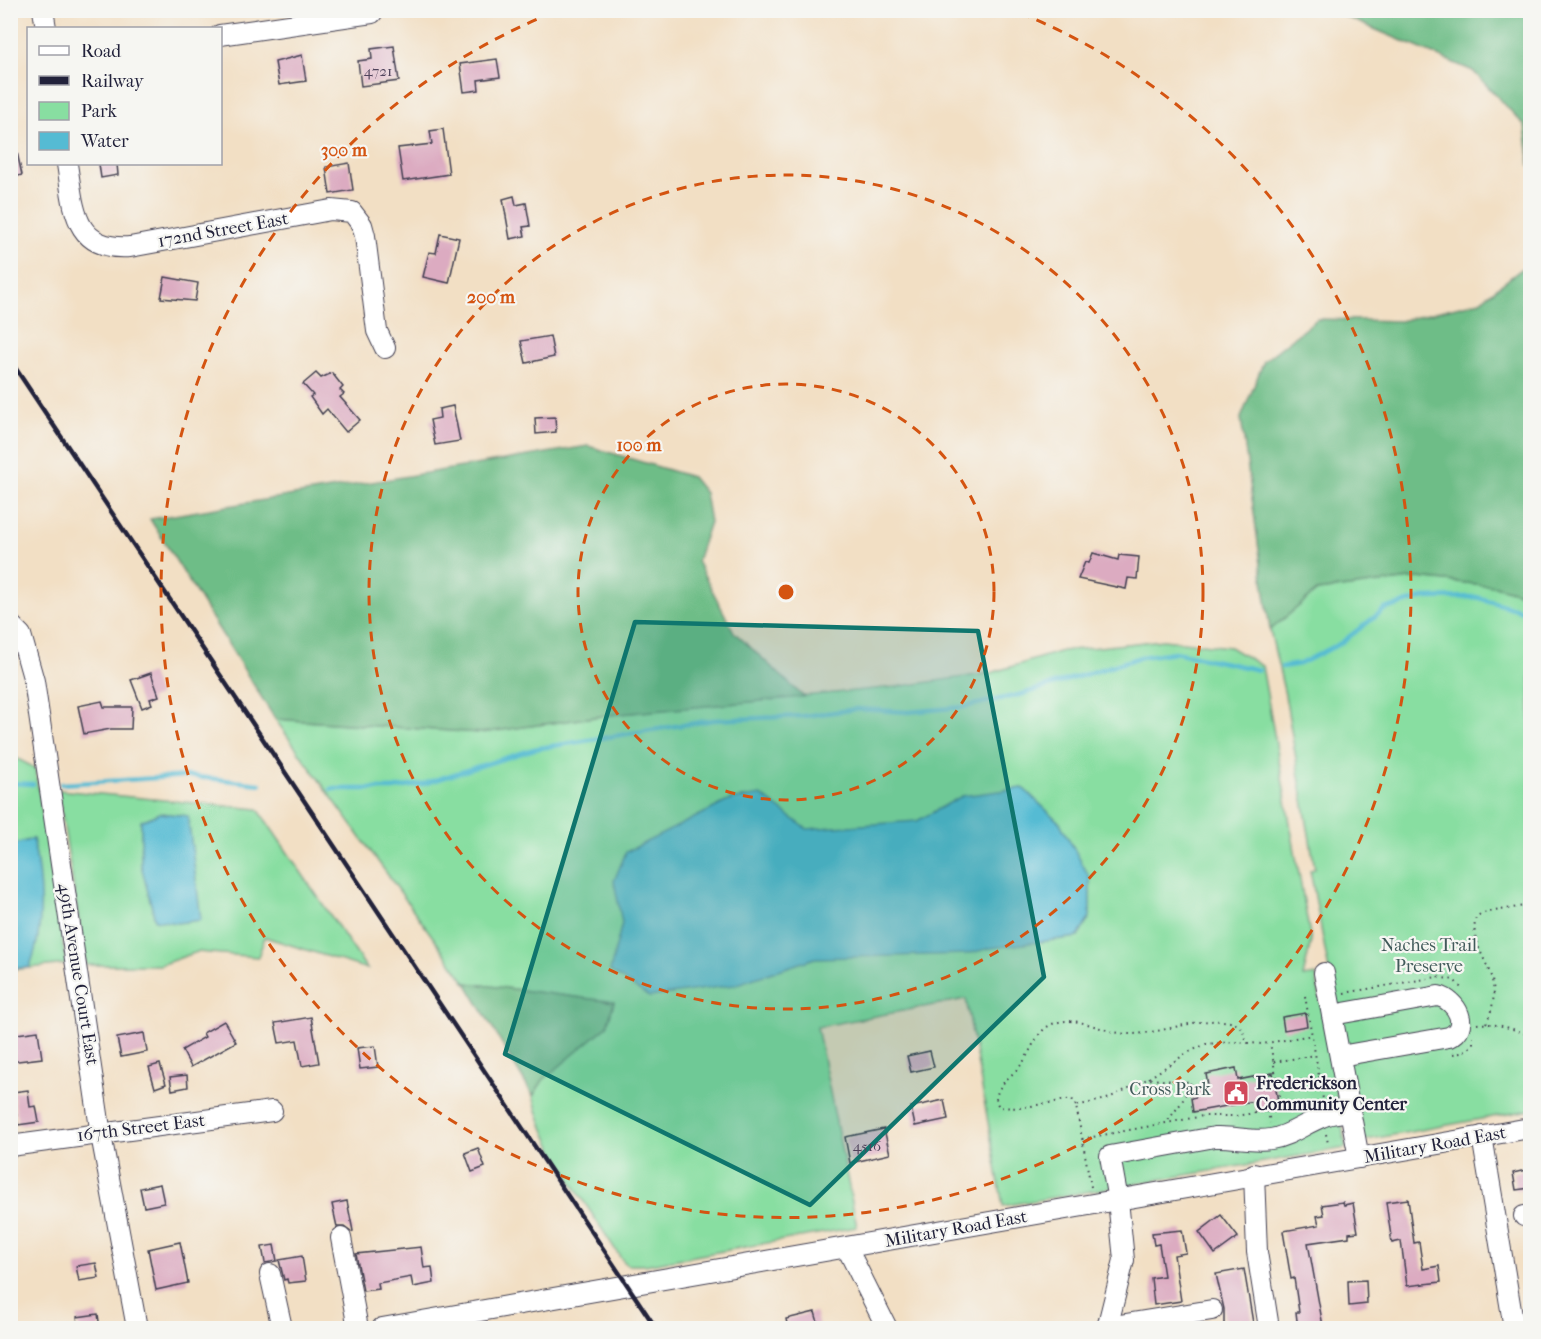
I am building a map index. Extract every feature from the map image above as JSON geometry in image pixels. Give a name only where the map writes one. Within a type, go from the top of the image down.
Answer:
[{"type":"street","points":[[43,10],[46,27]]},
{"type":"street","points":[[222,35],[372,13]]},
{"type":"street","name":"172nd Street East","points":[[67,165],[75,215],[82,230],[91,239],[108,247],[130,247],[331,210],[344,210],[356,215],[365,236],[375,321],[386,348]]},
{"type":"street","name":"49th Avenue Court East","points":[[10,624],[21,635],[34,681],[101,1135],[137,1329]]},
{"type":"street","points":[[1324,973],[1359,1158]]},
{"type":"street","points":[[1332,1015],[1438,996],[1445,997],[1455,1005],[1461,1021],[1458,1030],[1449,1037],[1340,1056]]},
{"type":"street","name":"167th Street East","points":[[10,1146],[272,1111]]},
{"type":"street","points":[[1212,1310],[1107,1328],[1124,1260],[1118,1200],[1110,1156],[1215,1137],[1270,1139],[1297,1130],[1324,1116],[1349,1111]]},
{"type":"street","name":"Military Road East","points":[[382,1329],[1254,1174],[1530,1128]]},
{"type":"street","points":[[1482,1136],[1514,1329]]},
{"type":"street","points":[[1254,1174],[1257,1252],[1269,1329]]},
{"type":"street","points":[[341,1238],[358,1329]]},
{"type":"street","points":[[847,1248],[887,1329]]},
{"type":"street","points":[[270,1274],[282,1329]]},
{"type":"path","points":[[1486,1023],[1494,1004],[1494,979],[1480,950],[1475,925],[1476,917],[1482,913],[1530,905]]},
{"type":"path","points":[[1335,995],[1437,977],[1454,980],[1466,995]]},
{"type":"path","points":[[1305,996],[1324,1107]]},
{"type":"path","points":[[1091,1188],[1076,1106],[1072,1099],[1020,1108],[999,1107],[996,1101],[996,1095],[1002,1085],[1021,1065],[1035,1039],[1047,1026],[1072,1020],[1111,1033],[1133,1034],[1208,1022],[1232,1022],[1244,1032],[1247,1042]]},
{"type":"path","points":[[1472,1026],[1486,1023],[1513,1028],[1530,1036]]},
{"type":"path","points":[[1451,1055],[1461,1053],[1473,1045],[1472,1032]]},
{"type":"path","points":[[1076,1106],[1107,1099],[1147,1079],[1187,1053],[1206,1044],[1270,1043],[1312,1035]]},
{"type":"path","points":[[1082,1139],[1203,1116],[1241,1116],[1281,1109],[1270,1043]]},
{"type":"path","points":[[1273,1062],[1315,1055]]},
{"type":"path","points":[[1277,1085],[1327,1076]]},
{"type":"path","points":[[1147,1079],[1191,1082],[1182,1102],[1166,1123]]},
{"type":"highlighted area","points":[[635,622],[978,631],[1044,977],[810,1205],[505,1054]]},
{"type":"green space","points":[[1332,11],[1530,11],[1530,167],[1525,126],[1473,71]]},
{"type":"green space","points":[[1530,254],[1530,596],[1495,586],[1418,578],[1317,591],[1270,630],[1241,418],[1264,361],[1317,319],[1400,321],[1480,301],[1524,267]]},
{"type":"green space","points":[[588,446],[692,477],[705,493],[710,522],[697,561],[734,632],[804,697],[609,715],[481,733],[275,719],[150,519]]},
{"type":"green space","name":"Naches Trail Preserve","points":[[1418,578],[1495,586],[1530,596],[1530,1110],[1361,1141],[1310,870],[1315,869],[1285,695],[1270,630],[1317,591]]},
{"type":"green space","name":"Cross Park","points":[[1163,640],[1230,647],[1262,666],[1311,941],[1303,977],[1316,975],[1346,1148],[1003,1206],[966,999],[817,1027],[857,1227],[645,1265],[627,1265],[620,1257],[559,1160],[539,1118],[533,1096],[543,1080],[607,1026],[614,1002],[466,983],[275,719],[481,733],[609,715],[895,687],[991,673],[1062,651]]},
{"type":"green space","points":[[10,755],[35,768],[66,964],[11,970]]},
{"type":"green space","points":[[58,790],[258,809],[367,969],[265,937],[258,957],[197,952],[160,965],[86,965]]},
{"type":"green space","points":[[466,983],[614,1002],[607,1026],[543,1080],[533,1096]]},
{"type":"water","points":[[1023,788],[1060,823],[1090,878],[1090,917],[1078,937],[991,948],[966,954],[815,958],[734,985],[649,997],[610,971],[622,923],[614,881],[626,852],[730,800],[761,795],[807,829],[917,821],[962,796]]},
{"type":"water","points":[[160,813],[188,816],[201,920],[177,923],[155,920],[141,865],[141,821]]},
{"type":"water","points":[[33,839],[40,887],[38,937],[29,968],[11,968],[11,845]]},
{"type":"building","points":[[394,46],[399,81],[361,86],[358,61],[372,59],[371,49]]},
{"type":"building","points":[[302,55],[306,81],[279,85],[275,62]]},
{"type":"building","points":[[497,59],[500,77],[478,80],[479,90],[464,92],[460,64]]},
{"type":"building","points":[[443,129],[449,174],[403,181],[398,148],[432,144],[430,131]]},
{"type":"building","points":[[15,143],[22,175],[10,178],[10,144]]},
{"type":"building","points":[[349,163],[353,190],[330,194],[326,167]]},
{"type":"building","points":[[99,165],[117,165],[118,175],[101,178]]},
{"type":"building","points":[[514,196],[516,205],[526,203],[530,226],[523,227],[525,236],[510,239],[503,199]]},
{"type":"building","points":[[440,234],[459,238],[449,283],[423,277],[429,252],[436,253]]},
{"type":"building","points":[[165,277],[198,283],[195,301],[161,298]]},
{"type":"building","points":[[550,336],[554,357],[526,363],[521,341]]},
{"type":"building","points":[[316,373],[321,378],[332,373],[343,387],[340,390],[344,394],[340,397],[360,420],[346,432],[327,409],[322,414],[310,397],[313,395],[303,384]]},
{"type":"building","points":[[453,406],[460,441],[435,445],[430,420],[440,418],[439,409]]},
{"type":"building","points":[[555,417],[556,432],[536,434],[535,418]]},
{"type":"building","points":[[1093,553],[1118,560],[1119,555],[1139,557],[1137,579],[1128,578],[1126,589],[1078,579],[1085,562],[1089,563]]},
{"type":"building","points":[[151,673],[159,696],[150,699],[152,704],[142,708],[131,680]]},
{"type":"building","points":[[102,701],[104,707],[132,707],[131,729],[111,729],[84,734],[78,706]]},
{"type":"building","points":[[1305,1013],[1307,1026],[1284,1030],[1282,1017]]},
{"type":"building","points":[[311,1017],[319,1063],[302,1066],[297,1040],[279,1043],[275,1023]]},
{"type":"building","points":[[224,1021],[236,1042],[191,1067],[182,1050],[205,1037],[203,1033]]},
{"type":"building","points":[[38,1031],[42,1058],[10,1062],[10,1035]]},
{"type":"building","points":[[144,1033],[147,1052],[121,1057],[117,1038]]},
{"type":"building","points":[[375,1046],[378,1067],[360,1069],[357,1048]]},
{"type":"building","points":[[930,1051],[934,1067],[911,1072],[907,1056]]},
{"type":"building","points":[[160,1064],[166,1084],[155,1088],[149,1067]]},
{"type":"building","name":"Frederickson Community Center","points":[[1236,1068],[1238,1080],[1273,1073],[1279,1107],[1256,1111],[1254,1101],[1193,1112],[1191,1098],[1196,1097],[1195,1089],[1208,1086],[1206,1074]]},
{"type":"building","points":[[187,1075],[188,1087],[172,1090],[170,1077]]},
{"type":"building","points":[[28,1090],[30,1107],[36,1106],[39,1122],[18,1125],[13,1092]]},
{"type":"building","points":[[944,1100],[948,1119],[915,1126],[911,1107]]},
{"type":"building","points":[[884,1129],[890,1154],[850,1163],[845,1137]]},
{"type":"building","points":[[478,1148],[485,1167],[472,1172],[465,1153]]},
{"type":"building","points":[[1530,1169],[1530,1188],[1516,1190],[1513,1173]]},
{"type":"building","points":[[160,1184],[164,1203],[144,1207],[140,1188]]},
{"type":"building","points":[[1408,1199],[1414,1243],[1419,1242],[1423,1269],[1439,1266],[1441,1282],[1407,1286],[1401,1241],[1392,1243],[1386,1202]]},
{"type":"building","points":[[347,1201],[353,1231],[351,1232],[344,1227],[337,1227],[332,1204]]},
{"type":"building","points":[[1343,1202],[1344,1205],[1353,1203],[1358,1232],[1349,1233],[1349,1237],[1308,1243],[1323,1326],[1298,1329],[1296,1312],[1299,1312],[1294,1278],[1291,1279],[1283,1231],[1319,1225],[1317,1216],[1324,1215],[1322,1205]]},
{"type":"building","points":[[1221,1215],[1238,1237],[1215,1254],[1199,1232]]},
{"type":"building","points":[[1182,1230],[1186,1253],[1174,1255],[1181,1301],[1154,1305],[1151,1278],[1164,1276],[1159,1244],[1154,1245],[1152,1233]]},
{"type":"building","points":[[180,1242],[188,1283],[156,1290],[148,1249]]},
{"type":"building","points":[[274,1245],[277,1261],[265,1263],[262,1247]]},
{"type":"building","points":[[421,1247],[424,1268],[432,1267],[434,1283],[413,1287],[411,1277],[378,1283],[379,1289],[363,1291],[356,1254]]},
{"type":"building","points":[[302,1256],[306,1281],[288,1283],[287,1279],[284,1280],[279,1260]]},
{"type":"building","points":[[96,1263],[99,1278],[79,1281],[76,1266]]},
{"type":"building","points":[[1244,1269],[1254,1329],[1224,1329],[1224,1309],[1216,1274]]},
{"type":"building","points":[[1366,1280],[1367,1304],[1349,1306],[1348,1281]]},
{"type":"building","points":[[815,1312],[819,1326],[788,1329],[786,1319]]},
{"type":"building","points":[[98,1314],[100,1329],[79,1329],[77,1317]]},
{"type":"waterway","points":[[1282,667],[1300,664],[1341,643],[1385,609],[1423,598],[1476,597],[1530,613]]},
{"type":"waterway","points":[[331,789],[393,789],[423,784],[534,749],[713,720],[804,716],[857,709],[908,712],[964,707],[1023,694],[1141,657],[1175,652],[1259,670]]},
{"type":"waterway","points":[[61,784],[189,776],[260,784]]},
{"type":"waterway","points":[[10,783],[33,784]]},
{"type":"railway","points":[[10,360],[656,1328]]},
{"type":"place","name":"Frederickson Community Center","points":[[1236,1093]]}]
